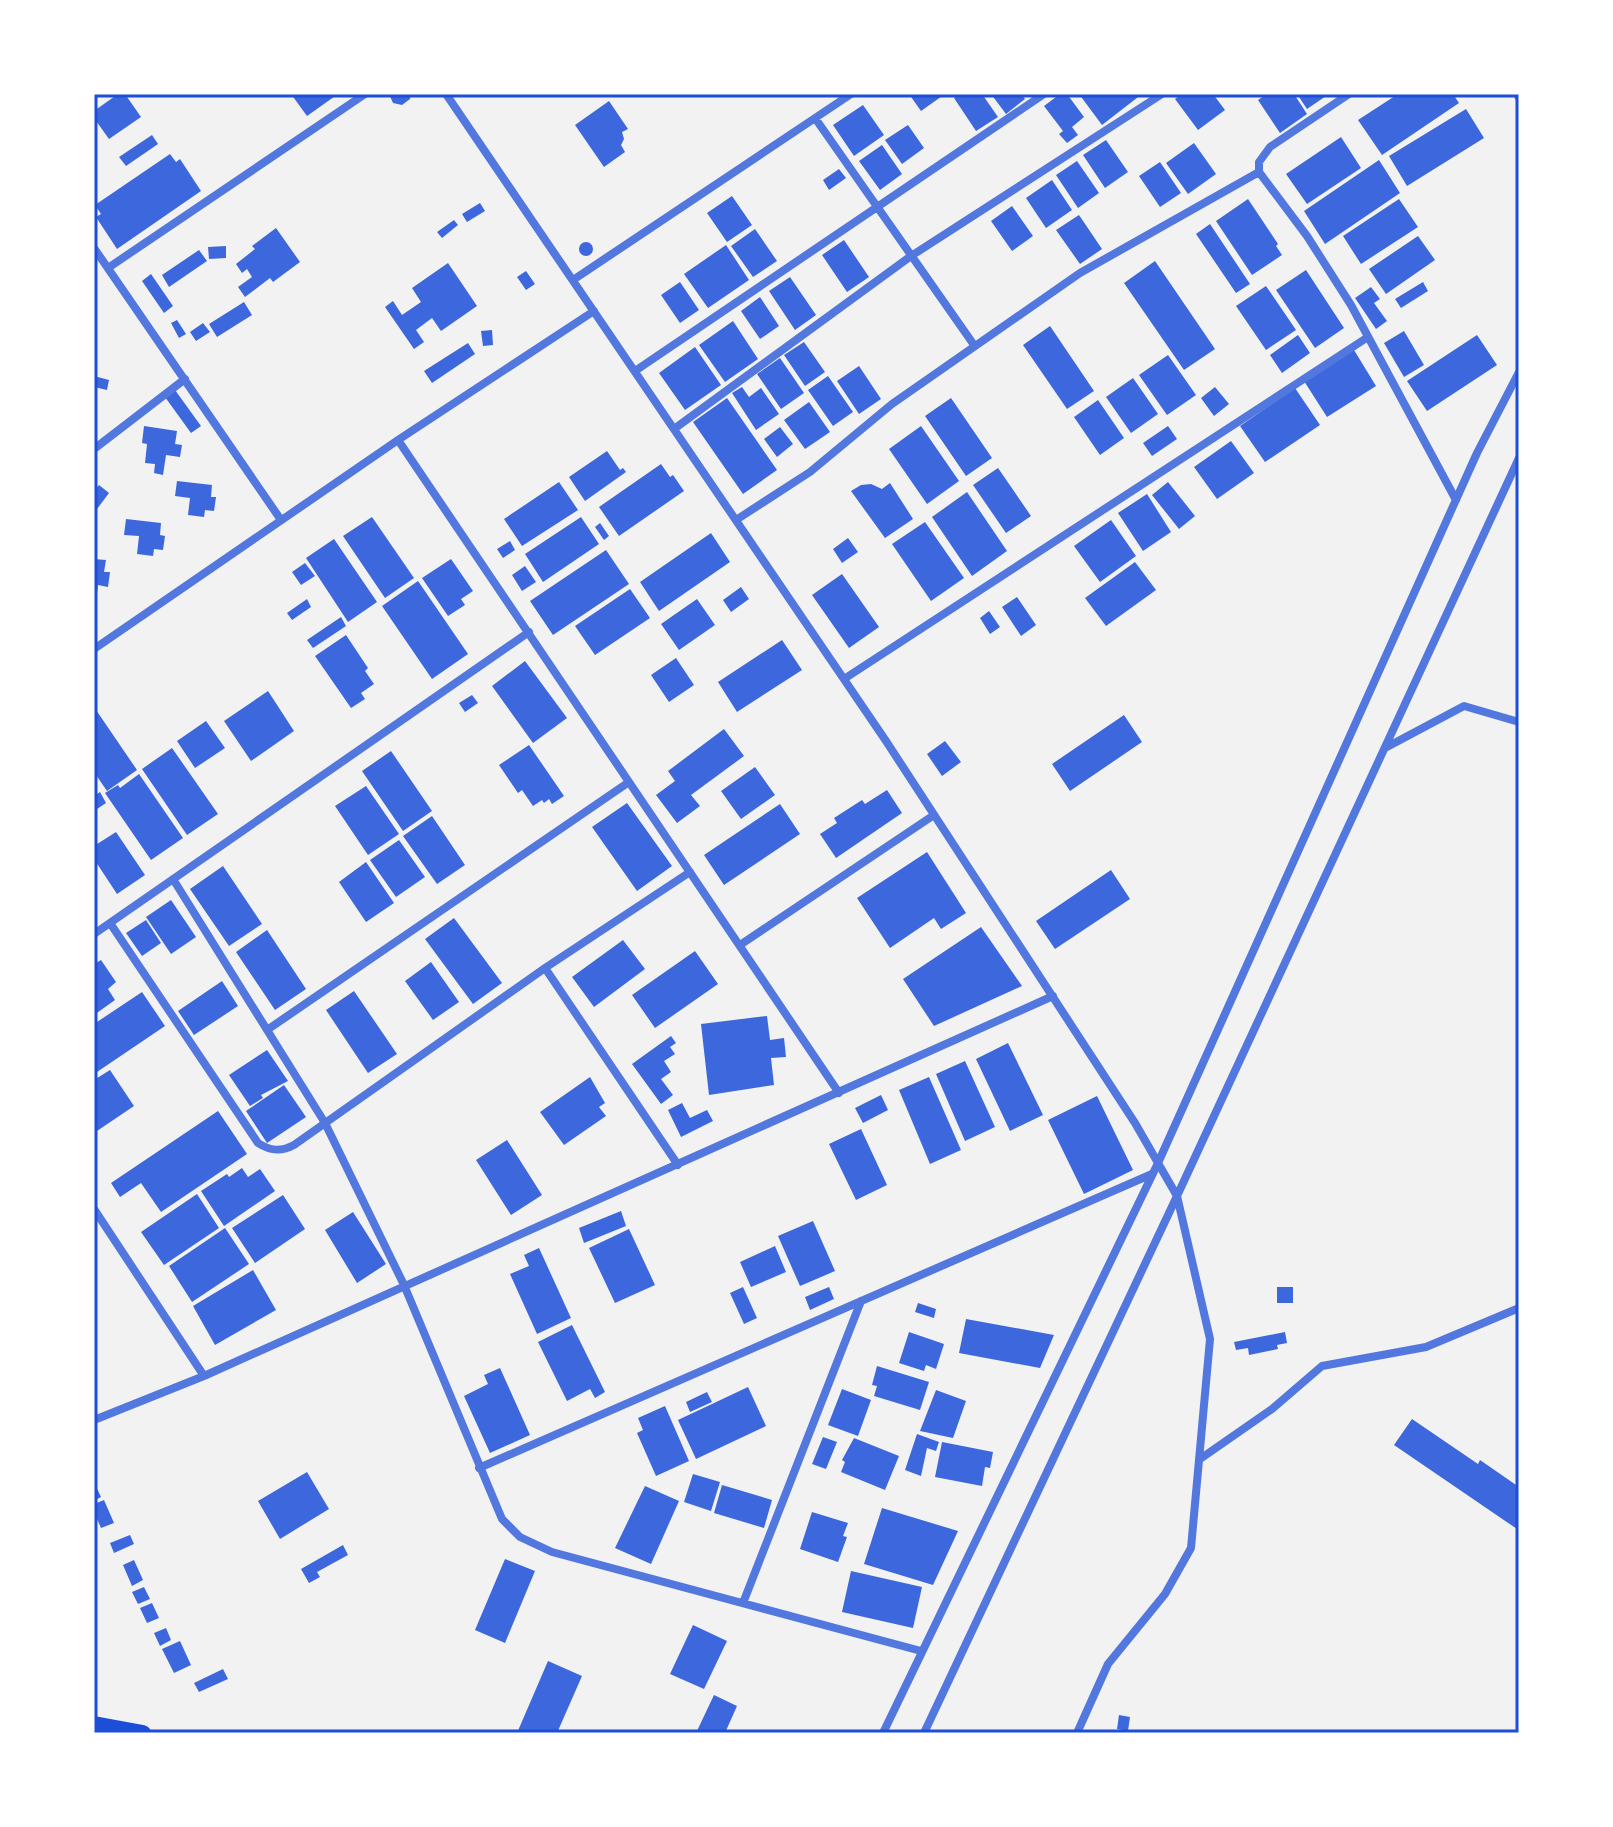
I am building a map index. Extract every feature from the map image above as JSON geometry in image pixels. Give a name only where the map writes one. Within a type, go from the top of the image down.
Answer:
[{"type":"main road","points":[[94,1724],[143,1733]]},
{"type":"street","points":[[108,268],[365,94]]},
{"type":"street","points":[[446,94],[844,679],[1135,1123],[1177,1196],[1210,1339],[1191,1548],[1165,1594],[1108,1664],[1077,1733]]},
{"type":"street","points":[[573,280],[851,94]]},
{"type":"street","points":[[635,371],[1044,94]]},
{"type":"street","points":[[674,429],[911,256],[1162,94]]},
{"type":"street","points":[[1349,94],[1270,147],[1259,162],[1259,172],[1307,236],[1368,337],[1456,500]]},
{"type":"street","points":[[815,118],[974,345]]},
{"type":"street","points":[[736,520],[810,472],[892,404],[1080,273],[1259,172]]},
{"type":"street","points":[[94,248],[281,520]]},
{"type":"street","points":[[94,649],[398,440],[594,311]]},
{"type":"street","points":[[844,679],[1368,337]]},
{"type":"street","points":[[883,1733],[1153,1174],[1456,500],[1519,372]]},
{"type":"street","points":[[94,449],[185,379]]},
{"type":"street","points":[[398,440],[839,1093]]},
{"type":"street","points":[[924,1733],[1519,458]]},
{"type":"street","points":[[94,934],[529,632]]},
{"type":"street","points":[[1384,748],[1464,706],[1519,722]]},
{"type":"street","points":[[267,1030],[629,782]]},
{"type":"street","points":[[740,945],[934,815]]},
{"type":"street","points":[[110,923],[258,1143],[273,1150],[288,1148],[545,968],[690,872]]},
{"type":"street","points":[[173,879],[325,1123],[404,1285],[502,1519],[531,1543],[552,1552],[921,1651]]},
{"type":"street","points":[[545,968],[678,1165]]},
{"type":"street","points":[[94,1420],[204,1376],[1053,996]]},
{"type":"street","points":[[479,1468],[1153,1174]]},
{"type":"street","points":[[94,1209],[204,1376]]},
{"type":"street","points":[[743,1603],[861,1301]]},
{"type":"street","points":[[1200,1459],[1272,1409],[1322,1366],[1426,1347],[1519,1308]]},
{"type":"building","points":[[118,94],[125,94],[141,117],[109,139],[94,118],[94,111]]},
{"type":"building","points":[[291,94],[338,94],[307,116]]},
{"type":"building","points":[[389,94],[411,94],[402,105],[393,103]]},
{"type":"building","points":[[909,94],[945,94],[921,111]]},
{"type":"building","points":[[960,94],[982,94],[998,117],[976,131],[954,98]]},
{"type":"building","points":[[991,94],[1021,94],[1025,99],[1006,114]]},
{"type":"building","points":[[1060,94],[1067,94],[1084,117],[1072,127],[1078,135],[1067,143],[1059,134],[1063,131],[1044,106]]},
{"type":"building","points":[[1079,94],[1142,94],[1102,125]]},
{"type":"building","points":[[1182,94],[1213,94],[1225,110],[1198,130],[1175,99]]},
{"type":"building","points":[[1267,94],[1294,94],[1307,114],[1280,133],[1258,100]]},
{"type":"building","points":[[1297,94],[1329,94],[1307,109]]},
{"type":"building","points":[[1398,94],[1453,94],[1459,103],[1382,155],[1358,120]]},
{"type":"building","points":[[609,101],[628,129],[622,132],[624,139],[621,145],[625,152],[604,167],[575,125]]},
{"type":"building","points":[[863,105],[884,135],[854,156],[833,125]]},
{"type":"building","points":[[1466,109],[1484,138],[1407,186],[1389,156]]},
{"type":"building","points":[[908,125],[924,148],[902,164],[885,140]]},
{"type":"building","points":[[152,135],[158,144],[126,166],[119,157]]},
{"type":"building","points":[[1341,137],[1361,168],[1307,204],[1286,174]]},
{"type":"building","points":[[1106,140],[1128,172],[1105,188],[1083,155]]},
{"type":"building","points":[[1194,143],[1216,174],[1188,194],[1166,163]]},
{"type":"building","points":[[882,145],[902,174],[880,190],[859,161]]},
{"type":"building","points":[[170,154],[176,162],[180,159],[201,191],[117,249],[96,217],[101,214],[95,205]]},
{"type":"building","points":[[1379,160],[1400,193],[1325,244],[1304,211]]},
{"type":"building","points":[[1077,161],[1099,193],[1078,208],[1056,175]]},
{"type":"building","points":[[1160,162],[1181,193],[1160,207],[1139,176]]},
{"type":"building","points":[[839,169],[846,178],[829,190],[823,180]]},
{"type":"building","points":[[1052,180],[1072,210],[1046,228],[1026,198]]},
{"type":"building","points":[[732,196],[752,225],[727,242],[707,213]]},
{"type":"building","points":[[1248,199],[1282,255],[1252,275],[1216,221]]},
{"type":"building","points":[[1399,199],[1418,227],[1361,264],[1343,236]]},
{"type":"building","points":[[480,203],[485,211],[467,222],[462,214]]},
{"type":"building","points":[[1012,206],[1033,236],[1012,251],[991,221]]},
{"type":"building","points":[[1079,215],[1102,249],[1080,264],[1056,230]]},
{"type":"building","points":[[454,220],[458,225],[442,238],[437,232]]},
{"type":"building","points":[[1210,224],[1250,284],[1236,293],[1196,234]]},
{"type":"building","points":[[276,228],[300,262],[273,282],[270,278],[245,297],[238,287],[252,277],[247,269],[242,273],[236,264],[255,249],[252,246]]},
{"type":"building","points":[[755,229],[777,261],[753,277],[731,246]]},
{"type":"building","points":[[1418,236],[1435,260],[1386,294],[1369,269]]},
{"type":"building","points":[[844,240],[869,277],[847,292],[822,255]]},
{"type":"building","points":[[586,242],[593,249],[586,256],[579,249]]},
{"type":"building","points":[[726,245],[749,280],[708,308],[684,274]]},
{"type":"building","points":[[226,246],[226,258],[209,259],[208,247]]},
{"type":"building","points":[[199,250],[207,261],[169,287],[162,275]]},
{"type":"building","points":[[1155,261],[1215,349],[1184,370],[1124,283]]},
{"type":"building","points":[[448,263],[477,306],[441,331],[432,318],[416,330],[424,342],[414,349],[385,307],[393,301],[402,315],[421,302],[412,288]]},
{"type":"building","points":[[1306,270],[1344,328],[1315,348],[1276,290]]},
{"type":"building","points":[[526,271],[535,284],[526,290],[517,277]]},
{"type":"building","points":[[151,274],[173,306],[164,313],[142,281]]},
{"type":"building","points":[[790,277],[816,315],[795,330],[769,291]]},
{"type":"building","points":[[680,282],[699,310],[680,323],[661,295]]},
{"type":"building","points":[[1423,282],[1428,291],[1401,308],[1395,299]]},
{"type":"building","points":[[1266,286],[1296,330],[1266,350],[1236,306]]},
{"type":"building","points":[[1371,287],[1380,299],[1374,303],[1387,321],[1376,329],[1355,298]]},
{"type":"building","points":[[760,297],[779,326],[760,339],[741,311]]},
{"type":"building","points":[[244,302],[252,315],[217,337],[209,324]]},
{"type":"building","points":[[177,320],[186,334],[179,338],[171,323]]},
{"type":"building","points":[[733,321],[758,359],[725,382],[699,345]]},
{"type":"building","points":[[203,323],[210,332],[196,341],[190,332]]},
{"type":"building","points":[[1050,326],[1094,391],[1067,409],[1023,345]]},
{"type":"building","points":[[492,330],[493,345],[483,346],[481,331]]},
{"type":"building","points":[[1404,331],[1424,365],[1404,377],[1384,343]]},
{"type":"building","points":[[1298,335],[1310,353],[1282,373],[1270,355]]},
{"type":"building","points":[[1477,335],[1497,365],[1427,411],[1407,381]]},
{"type":"building","points":[[804,342],[825,372],[805,386],[784,355]]},
{"type":"building","points":[[468,343],[475,354],[432,383],[424,371]]},
{"type":"building","points":[[695,347],[721,385],[685,410],[659,373]]},
{"type":"building","points":[[1354,350],[1376,386],[1327,417],[1304,381]]},
{"type":"building","points":[[1168,355],[1196,395],[1167,415],[1139,375]]},
{"type":"building","points":[[780,358],[804,393],[781,409],[757,374]]},
{"type":"building","points":[[859,366],[881,399],[859,414],[837,381]]},
{"type":"building","points":[[94,376],[109,380],[107,390],[94,387]]},
{"type":"building","points":[[828,376],[853,412],[833,426],[808,390]]},
{"type":"building","points":[[1133,378],[1158,414],[1131,433],[1106,397]]},
{"type":"building","points":[[742,387],[749,397],[761,388],[779,414],[756,430],[732,393]]},
{"type":"building","points":[[1215,387],[1229,404],[1214,416],[1201,398]]},
{"type":"building","points":[[1295,388],[1320,425],[1265,462],[1240,426]]},
{"type":"building","points":[[175,390],[201,426],[191,433],[165,397]]},
{"type":"building","points":[[727,398],[777,470],[743,494],[693,422]]},
{"type":"building","points":[[951,398],[992,458],[966,476],[925,416]]},
{"type":"building","points":[[1098,400],[1124,438],[1100,455],[1074,417]]},
{"type":"building","points":[[809,402],[830,432],[805,449],[784,420]]},
{"type":"building","points":[[144,426],[177,431],[175,444],[182,445],[180,457],[166,455],[163,475],[154,473],[155,464],[145,463],[147,444],[142,443]]},
{"type":"building","points":[[921,426],[959,481],[927,504],[889,449]]},
{"type":"building","points":[[1168,426],[1177,439],[1152,456],[1143,443]]},
{"type":"building","points":[[780,427],[793,444],[777,457],[764,439]]},
{"type":"building","points":[[1231,441],[1254,473],[1217,499],[1194,467]]},
{"type":"building","points":[[607,451],[620,470],[623,468],[626,472],[585,501],[569,477]]},
{"type":"building","points":[[661,464],[684,491],[619,536],[599,507]]},
{"type":"building","points":[[998,468],[1031,516],[1006,533],[973,485]]},
{"type":"building","points":[[177,481],[212,485],[211,497],[216,497],[214,511],[205,510],[204,517],[188,515],[190,498],[175,496]]},
{"type":"building","points":[[559,482],[578,510],[522,546],[504,519]]},
{"type":"building","points":[[1168,482],[1195,516],[1179,529],[1152,495]]},
{"type":"building","points":[[890,483],[913,519],[885,538],[851,491],[871,484],[882,489]]},
{"type":"building","points":[[99,485],[109,493],[94,513],[94,491]]},
{"type":"building","points":[[967,492],[1007,551],[972,576],[932,517]]},
{"type":"building","points":[[1147,494],[1171,532],[1143,551],[1118,513]]},
{"type":"building","points":[[372,517],[414,578],[385,598],[343,536]]},
{"type":"building","points":[[581,517],[599,544],[543,582],[525,554]]},
{"type":"building","points":[[126,519],[161,523],[160,535],[165,536],[163,550],[154,549],[153,556],[137,554],[139,536],[124,535]]},
{"type":"building","points":[[1111,520],[1136,556],[1100,582],[1074,546]]},
{"type":"building","points":[[925,522],[964,578],[931,601],[892,544]]},
{"type":"building","points":[[600,523],[609,536],[604,540],[595,527]]},
{"type":"building","points":[[711,533],[730,562],[659,611],[640,582]]},
{"type":"building","points":[[848,538],[858,552],[842,563],[833,549]]},
{"type":"building","points":[[334,539],[377,602],[348,622],[306,558]]},
{"type":"building","points":[[510,541],[515,550],[503,558],[497,549]]},
{"type":"building","points":[[606,550],[629,584],[553,635],[530,601]]},
{"type":"building","points":[[94,559],[106,560],[104,572],[110,572],[108,587],[98,585],[97,593],[94,592]]},
{"type":"building","points":[[451,559],[473,591],[461,599],[465,605],[448,616],[422,578]]},
{"type":"building","points":[[1135,562],[1156,590],[1106,626],[1085,598]]},
{"type":"building","points":[[305,563],[315,576],[301,585],[292,572]]},
{"type":"building","points":[[525,566],[536,582],[522,591],[512,575]]},
{"type":"building","points":[[842,574],[879,627],[849,648],[812,595]]},
{"type":"building","points":[[418,581],[468,654],[432,679],[382,606]]},
{"type":"building","points":[[741,587],[749,599],[731,612],[723,600]]},
{"type":"building","points":[[630,589],[650,618],[595,655],[575,626]]},
{"type":"building","points":[[1017,597],[1036,625],[1021,636],[1002,607]]},
{"type":"building","points":[[307,599],[311,607],[292,620],[287,613]]},
{"type":"building","points":[[697,599],[715,625],[679,650],[661,624]]},
{"type":"building","points":[[989,611],[1000,627],[990,634],[980,618]]},
{"type":"building","points":[[341,617],[346,626],[313,648],[307,640]]},
{"type":"building","points":[[346,635],[368,668],[365,671],[374,684],[361,693],[365,699],[351,708],[315,656]]},
{"type":"building","points":[[782,640],[802,670],[737,712],[718,682]]},
{"type":"building","points":[[676,658],[694,685],[669,702],[651,675]]},
{"type":"building","points":[[525,661],[567,718],[533,743],[492,686]]},
{"type":"building","points":[[268,691],[294,731],[251,761],[224,721]]},
{"type":"building","points":[[472,695],[478,703],[465,712],[459,703]]},
{"type":"building","points":[[94,707],[137,770],[107,791],[94,772]]},
{"type":"building","points":[[1124,715],[1142,742],[1070,791],[1052,764]]},
{"type":"building","points":[[206,721],[225,748],[195,768],[177,741]]},
{"type":"building","points":[[724,729],[744,756],[691,795],[700,806],[677,823],[656,795],[675,781],[668,771]]},
{"type":"building","points":[[945,741],[961,762],[942,776],[927,754]]},
{"type":"building","points":[[529,745],[564,796],[552,804],[549,799],[533,806],[522,790],[518,793],[499,765]]},
{"type":"building","points":[[172,748],[218,814],[187,835],[142,769]]},
{"type":"building","points":[[391,751],[432,811],[403,831],[362,771]]},
{"type":"building","points":[[755,767],[775,795],[741,819],[721,791]]},
{"type":"building","points":[[139,774],[183,838],[151,860],[105,793],[118,785],[120,788]]},
{"type":"building","points":[[366,786],[399,834],[368,855],[335,806]]},
{"type":"building","points":[[887,790],[902,813],[836,858],[820,834],[837,823],[834,818],[862,800],[865,804]]},
{"type":"building","points":[[100,792],[106,803],[94,811],[94,796]]},
{"type":"building","points":[[627,803],[672,866],[637,891],[592,827]]},
{"type":"building","points":[[780,804],[800,834],[724,885],[704,855]]},
{"type":"building","points":[[432,816],[465,865],[437,884],[403,836]]},
{"type":"building","points":[[116,832],[145,875],[117,894],[94,859],[94,846]]},
{"type":"building","points":[[399,840],[425,877],[396,897],[370,860]]},
{"type":"building","points":[[927,852],[966,913],[941,929],[934,918],[890,948],[857,898]]},
{"type":"building","points":[[366,862],[394,903],[366,922],[339,882]]},
{"type":"building","points":[[223,866],[262,924],[229,946],[190,889]]},
{"type":"building","points":[[1111,870],[1130,899],[1055,949],[1036,921]]},
{"type":"building","points":[[171,900],[196,937],[171,954],[146,917]]},
{"type":"building","points":[[454,918],[502,983],[473,1004],[425,939]]},
{"type":"building","points":[[146,920],[161,943],[142,956],[126,933]]},
{"type":"building","points":[[981,927],[1022,986],[934,1026],[903,979]]},
{"type":"building","points":[[267,930],[306,989],[275,1010],[236,952]]},
{"type":"building","points":[[623,940],[645,969],[594,1007],[572,977]]},
{"type":"building","points":[[695,951],[718,984],[655,1028],[632,995]]},
{"type":"building","points":[[101,960],[116,982],[108,989],[115,1000],[94,1015],[94,964]]},
{"type":"building","points":[[431,962],[459,1002],[433,1020],[405,981]]},
{"type":"building","points":[[222,981],[238,1006],[194,1035],[178,1011]]},
{"type":"building","points":[[354,991],[397,1054],[368,1073],[326,1010]]},
{"type":"building","points":[[142,992],[165,1026],[94,1074],[94,1024]]},
{"type":"building","points":[[767,1016],[770,1040],[784,1038],[786,1057],[771,1058],[774,1085],[709,1095],[701,1024]]},
{"type":"building","points":[[671,1036],[676,1043],[670,1047],[675,1054],[664,1061],[671,1072],[661,1079],[673,1095],[661,1104],[632,1064]]},
{"type":"building","points":[[1008,1043],[1043,1115],[1010,1131],[976,1059]]},
{"type":"building","points":[[267,1050],[288,1081],[261,1095],[263,1098],[250,1106],[229,1075]]},
{"type":"building","points":[[965,1061],[995,1127],[965,1141],[936,1074]]},
{"type":"building","points":[[110,1070],[134,1106],[94,1133],[94,1080]]},
{"type":"building","points":[[590,1077],[605,1103],[599,1107],[606,1116],[564,1145],[540,1112]]},
{"type":"building","points":[[929,1077],[961,1150],[930,1164],[899,1090]]},
{"type":"building","points":[[284,1085],[306,1117],[267,1143],[246,1111]]},
{"type":"building","points":[[881,1095],[888,1110],[863,1123],[855,1108]]},
{"type":"building","points":[[1097,1096],[1133,1170],[1084,1194],[1048,1120]]},
{"type":"building","points":[[682,1103],[690,1118],[707,1110],[713,1121],[681,1137],[668,1110]]},
{"type":"building","points":[[218,1111],[247,1154],[161,1212],[141,1183],[120,1197],[111,1183]]},
{"type":"building","points":[[861,1129],[887,1185],[856,1200],[829,1144]]},
{"type":"building","points":[[507,1140],[542,1195],[511,1215],[476,1160]]},
{"type":"building","points":[[242,1168],[248,1177],[260,1169],[275,1191],[224,1226],[201,1191]]},
{"type":"building","points":[[197,1194],[219,1228],[164,1265],[141,1232]]},
{"type":"building","points":[[283,1195],[305,1229],[255,1263],[232,1228]]},
{"type":"building","points":[[621,1211],[626,1226],[584,1243],[579,1228]]},
{"type":"building","points":[[353,1212],[386,1264],[357,1283],[325,1230]]},
{"type":"building","points":[[813,1221],[835,1271],[800,1286],[778,1236]]},
{"type":"building","points":[[225,1228],[249,1264],[192,1302],[169,1266]]},
{"type":"building","points":[[629,1229],[655,1285],[615,1303],[589,1248]]},
{"type":"building","points":[[775,1246],[786,1272],[751,1287],[740,1262]]},
{"type":"building","points":[[539,1248],[571,1318],[537,1334],[510,1274],[529,1266],[524,1255]]},
{"type":"building","points":[[253,1270],[276,1310],[215,1345],[193,1306]]},
{"type":"building","points":[[743,1287],[757,1318],[744,1324],[730,1293]]},
{"type":"building","points":[[829,1287],[834,1299],[810,1310],[805,1297]]},
{"type":"building","points":[[1277,1287],[1293,1287],[1293,1303],[1277,1303]]},
{"type":"building","points":[[918,1303],[936,1309],[934,1318],[915,1312]]},
{"type":"building","points":[[966,1319],[1054,1335],[1040,1368],[959,1353]]},
{"type":"building","points":[[572,1325],[605,1392],[595,1398],[590,1389],[567,1401],[538,1342]]},
{"type":"building","points":[[909,1332],[944,1344],[936,1369],[926,1365],[924,1371],[899,1363]]},
{"type":"building","points":[[1285,1332],[1287,1343],[1277,1345],[1278,1349],[1249,1355],[1248,1348],[1236,1350],[1234,1342]]},
{"type":"building","points":[[877,1366],[929,1382],[920,1410],[874,1396],[877,1386],[872,1385]]},
{"type":"building","points":[[500,1368],[530,1435],[490,1453],[464,1396],[488,1384],[484,1375]]},
{"type":"building","points":[[748,1387],[766,1426],[696,1459],[678,1420]]},
{"type":"building","points":[[842,1389],[871,1400],[858,1436],[828,1425]]},
{"type":"building","points":[[936,1390],[966,1401],[953,1438],[920,1431]]},
{"type":"building","points":[[707,1392],[712,1402],[690,1412],[686,1402]]},
{"type":"building","points":[[665,1406],[689,1461],[656,1476],[637,1433],[643,1430],[638,1418]]},
{"type":"building","points":[[1412,1419],[1478,1464],[1480,1460],[1519,1487],[1517,1529],[1394,1445]]},
{"type":"building","points":[[917,1434],[939,1442],[936,1451],[927,1448],[921,1476],[905,1470]]},
{"type":"building","points":[[823,1437],[837,1442],[826,1469],[812,1464]]},
{"type":"building","points":[[854,1438],[899,1456],[885,1490],[841,1472],[845,1462],[842,1460]]},
{"type":"building","points":[[942,1442],[993,1452],[990,1468],[985,1467],[982,1486],[935,1477]]},
{"type":"building","points":[[307,1472],[329,1509],[280,1539],[258,1501]]},
{"type":"building","points":[[693,1474],[720,1482],[711,1511],[684,1502]]},
{"type":"building","points":[[94,1482],[101,1497],[94,1501]]},
{"type":"building","points":[[722,1485],[772,1500],[764,1528],[714,1513]]},
{"type":"building","points":[[645,1486],[679,1501],[651,1564],[615,1548]]},
{"type":"building","points":[[104,1500],[114,1523],[101,1528],[94,1504]]},
{"type":"building","points":[[882,1508],[958,1531],[933,1585],[864,1564]]},
{"type":"building","points":[[812,1512],[848,1523],[843,1536],[847,1537],[838,1562],[800,1549]]},
{"type":"building","points":[[130,1535],[134,1544],[114,1553],[110,1543]]},
{"type":"building","points":[[343,1545],[348,1555],[317,1572],[320,1577],[309,1583],[301,1569]]},
{"type":"building","points":[[505,1559],[535,1571],[505,1643],[475,1630]]},
{"type":"building","points":[[134,1560],[143,1580],[132,1586],[123,1565]]},
{"type":"building","points":[[851,1571],[922,1587],[913,1628],[842,1612]]},
{"type":"building","points":[[144,1587],[150,1599],[138,1604],[132,1592]]},
{"type":"building","points":[[152,1603],[159,1618],[147,1623],[140,1608]]},
{"type":"building","points":[[693,1625],[727,1641],[704,1689],[670,1674]]},
{"type":"building","points":[[166,1628],[171,1640],[160,1646],[154,1633]]},
{"type":"building","points":[[180,1641],[191,1665],[174,1673],[162,1649]]},
{"type":"building","points":[[548,1661],[582,1676],[557,1733],[517,1733]]},
{"type":"building","points":[[223,1669],[228,1679],[199,1692],[194,1683]]},
{"type":"building","points":[[714,1695],[737,1706],[725,1733],[696,1733]]},
{"type":"building","points":[[1119,1715],[1130,1717],[1128,1731],[1117,1729]]}]
